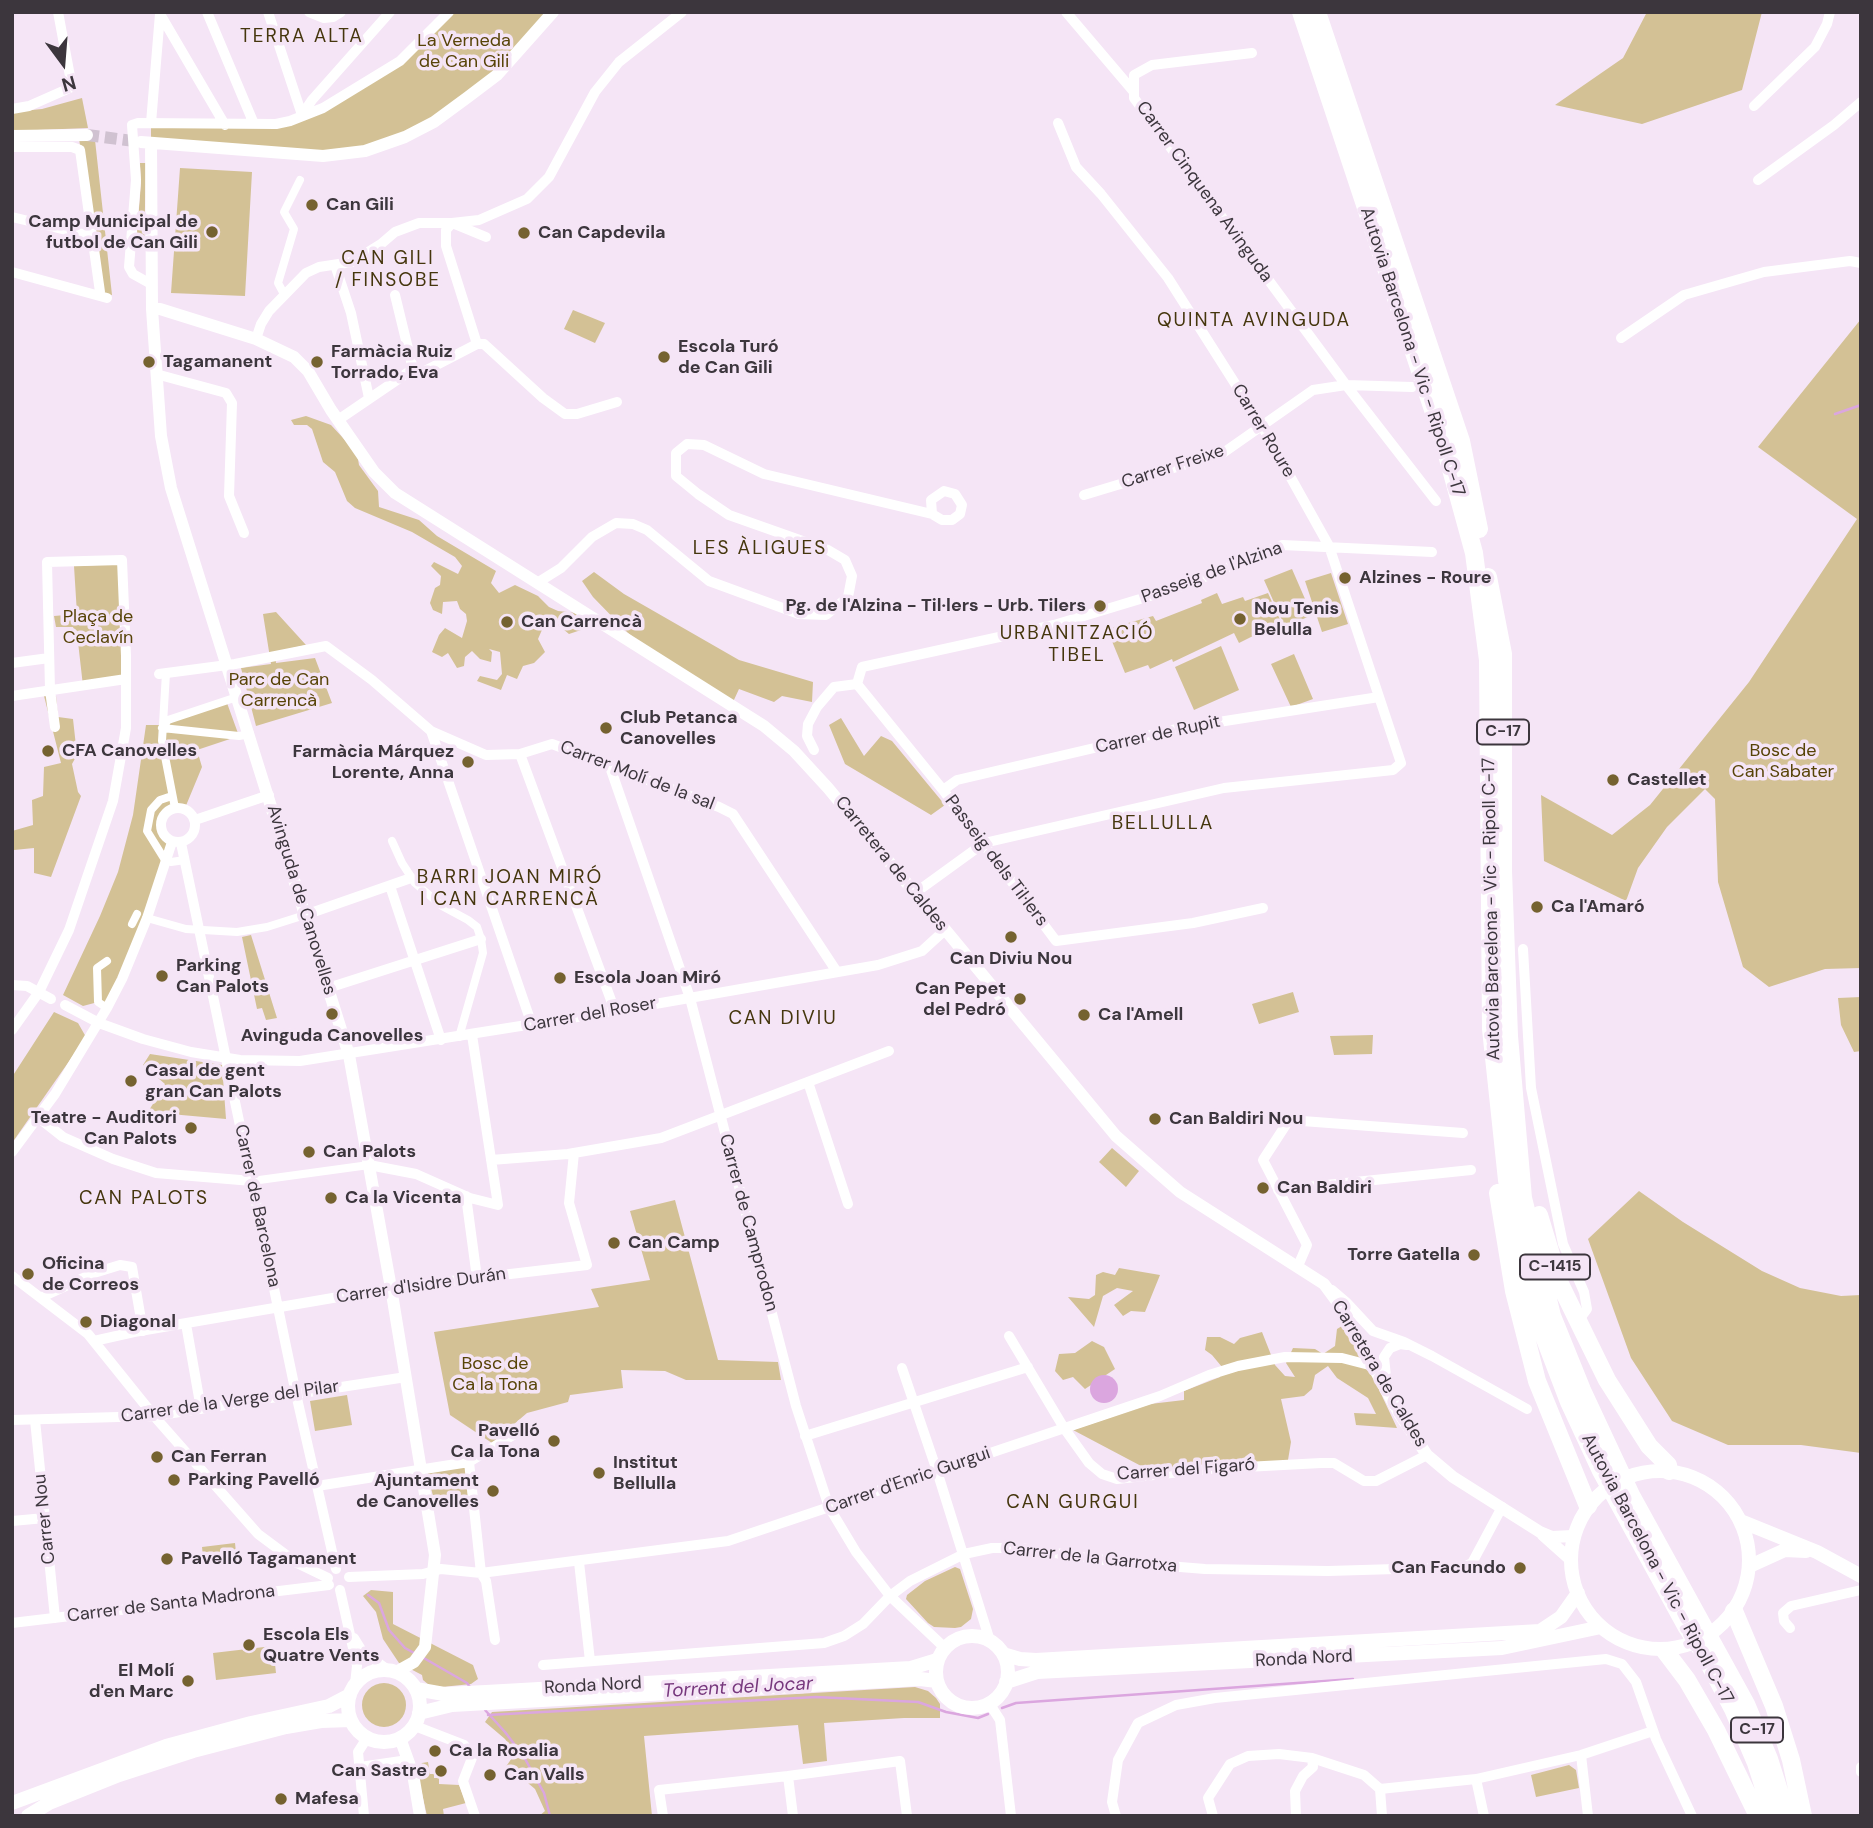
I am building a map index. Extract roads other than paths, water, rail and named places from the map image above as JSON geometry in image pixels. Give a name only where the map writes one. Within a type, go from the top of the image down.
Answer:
[{"type":"highway","points":[[1289,12],[1344,138]]},
{"type":"highway","name":"Autovia Barcelona - Vic - Ripoll C-17","points":[[1301,12],[1444,440],[1474,553],[1488,660],[1491,1029],[1507,1180],[1529,1297],[1569,1402],[1608,1466],[1691,1620],[1746,1704],[1769,1759],[1787,1816]]},
{"type":"highway","name":"Autovia Barcelona - Vic - Ripoll C-17","points":[[1317,12],[1461,441],[1503,654],[1503,872],[1509,1036],[1523,1198],[1552,1316],[1582,1390],[1608,1466]]},
{"type":"highway","points":[[1491,1029],[1491,1121],[1500,1206],[1514,1291],[1536,1381],[1588,1506]]},
{"type":"highway","name":"C-1415","points":[[1509,1036],[1523,1144],[1538,1211],[1560,1284],[1607,1380],[1649,1446],[1668,1465],[1669,1471]]},
{"type":"highway","points":[[1734,1611],[1774,1706],[1791,1760],[1803,1816]]},
{"type":"highway","name":"Autovia Barcelona - Vic - Ripoll C-17","points":[[1710,1650],[1756,1763],[1773,1816]]},
{"type":"highway","points":[[1665,1651],[1687,1680],[1716,1730],[1758,1816]]},
{"type":"main road","points":[[1743,1522],[1752,1565],[1742,1597],[1734,1611],[1703,1639],[1665,1651],[1629,1643],[1601,1628],[1585,1609],[1578,1593],[1571,1560],[1573,1536],[1588,1506],[1605,1487],[1616,1480],[1649,1472],[1669,1471],[1702,1485],[1721,1499],[1743,1522],[1817,1552],[1861,1576]]},
{"type":"main road","points":[[1752,1565],[1785,1550],[1817,1552]]},
{"type":"main road","name":"Ronda Nord","points":[[1003,1654],[1036,1660],[1540,1631],[1561,1617],[1578,1593]]},
{"type":"main road","name":"Ronda Nord","points":[[1006,1682],[1037,1672],[1502,1648],[1601,1628]]},
{"type":"main road","points":[[972,1636],[990,1641],[1003,1654],[1007,1665],[1006,1682],[998,1696],[989,1703],[976,1707],[956,1704],[943,1693],[937,1681],[941,1654],[960,1638],[972,1636]]},
{"type":"main road","name":"Ronda Nord","points":[[416,1689],[477,1696],[911,1668],[941,1654]]},
{"type":"main road","points":[[12,1803],[166,1746],[329,1706],[374,1671],[392,1671],[407,1678],[416,1689],[420,1700],[417,1719],[401,1738],[385,1742],[366,1738],[351,1720],[348,1709],[352,1690]]},
{"type":"main road","name":"Ronda Nord","points":[[417,1719],[477,1696],[492,1703],[919,1679],[937,1681]]},
{"type":"main road","points":[[28,1816],[49,1803],[84,1789],[193,1751],[286,1727],[321,1721],[351,1720]]},
{"type":"street","points":[[12,109],[29,106],[72,87],[58,12]]},
{"type":"street","points":[[207,12],[254,124]]},
{"type":"street","points":[[268,12],[302,115]]},
{"type":"street","points":[[309,12],[324,18],[333,18],[341,12]]},
{"type":"street","points":[[302,115],[312,100],[390,12]]},
{"type":"street","points":[[151,284],[133,274],[129,267],[136,180],[132,125],[276,124],[323,108],[400,61],[449,12]]},
{"type":"street","name":"Avinguda de Canovelles","points":[[392,1671],[417,1658],[425,1647],[435,1555],[349,1055],[171,488],[161,436],[156,374],[146,142],[323,156],[365,151],[414,132],[468,97],[497,75],[553,12]]},
{"type":"street","points":[[256,339],[261,324],[284,294],[306,273],[319,267],[352,262],[395,232],[419,223],[479,220],[527,199],[549,177],[596,92],[619,62],[682,12]]},
{"type":"street","points":[[1066,12],[1134,92]]},
{"type":"street","points":[[1754,106],[1815,47],[1830,12]]},
{"type":"street","points":[[160,13],[225,125]]},
{"type":"street","points":[[151,123],[160,13]]},
{"type":"street","name":"Carrer Cinquena Avinguda","points":[[1252,53],[1152,65],[1134,75],[1134,98],[1346,385],[1436,501]]},
{"type":"street","points":[[1758,180],[1861,102]]},
{"type":"street","name":"Carrer Roure","points":[[984,843],[1224,788],[1393,770],[1401,763],[1329,546],[1262,426],[1168,278],[1076,167],[1058,123]]},
{"type":"street","points":[[12,136],[88,135]]},
{"type":"street","points":[[12,147],[72,147],[80,150],[91,236],[104,295],[12,272]]},
{"type":"street","points":[[284,294],[278,283],[294,229],[284,212],[300,180]]},
{"type":"street","points":[[12,217],[91,236]]},
{"type":"street","points":[[452,223],[486,237],[479,220]]},
{"type":"street","points":[[419,223],[435,230],[446,246],[481,344],[565,414],[577,414],[617,402]]},
{"type":"street","points":[[446,246],[446,230],[452,223]]},
{"type":"street","points":[[1621,338],[1684,295],[1764,272],[1850,261],[1861,263]]},
{"type":"street","points":[[335,265],[351,313],[369,398]]},
{"type":"street","points":[[396,295],[413,369]]},
{"type":"street","name":"Carretera de Caldes","points":[[152,309],[160,309],[256,339],[294,357],[308,371],[374,472],[395,493],[771,733],[794,751],[828,788],[1116,1136],[1180,1192],[1324,1284],[1338,1303],[1388,1393],[1427,1455],[1453,1477],[1540,1532],[1571,1560]]},
{"type":"street","points":[[413,369],[421,373],[481,344]]},
{"type":"street","points":[[338,420],[413,369]]},
{"type":"street","points":[[156,374],[226,393],[232,403],[229,496],[244,533]]},
{"type":"street","name":"Carrer Freixe","points":[[1084,495],[1223,453],[1313,390],[1346,385],[1412,387]]},
{"type":"street","points":[[537,583],[561,568],[592,537],[616,523],[634,524],[647,530],[709,581],[799,614],[826,615],[848,597],[852,576],[845,560],[828,550],[729,515],[676,476],[676,453],[687,444],[704,444],[764,474],[932,514]]},
{"type":"street","name":"Passeig de l'Alzina","points":[[814,750],[807,736],[808,724],[817,707],[834,687],[858,684],[862,667],[1054,625],[1183,586],[1282,545],[1432,552]]},
{"type":"street","points":[[12,1030],[39,992],[69,930],[113,801],[126,728],[122,560],[47,562],[50,690],[55,727]]},
{"type":"street","name":"Carrer Molí de la sal","points":[[162,673],[227,665],[326,646],[372,680],[431,731],[486,755],[520,754],[552,744],[733,814],[837,972]]},
{"type":"street","points":[[12,663],[49,658]]},
{"type":"street","points":[[162,673],[162,728],[175,808]]},
{"type":"street","points":[[12,696],[126,679]]},
{"type":"street","name":"Passeig dels Til·lers","points":[[858,684],[984,843],[1056,941],[1193,923],[1263,908]]},
{"type":"street","points":[[162,728],[168,720],[237,697]]},
{"type":"street","name":"Carrer de Rupit","points":[[943,790],[957,780],[1180,728],[1379,697]]},
{"type":"street","points":[[162,728],[239,736],[250,734]]},
{"type":"street","points":[[431,731],[532,1025]]},
{"type":"street","points":[[520,754],[615,1011]]},
{"type":"street","name":"Carrer de Camprodon","points":[[609,764],[690,998],[796,1406],[829,1507],[856,1552],[941,1654]]},
{"type":"street","points":[[195,820],[269,795]]},
{"type":"street","points":[[172,796],[163,798],[154,806],[148,815],[147,826],[149,836],[161,850],[165,860],[184,860]]},
{"type":"street","points":[[175,808],[189,812],[195,820],[194,832],[187,841],[176,842],[163,835],[160,824],[165,813],[175,808]]},
{"type":"street","points":[[392,841],[411,878],[442,906],[477,927],[483,953],[459,1037]]},
{"type":"street","points":[[12,1152],[40,1118],[107,1008],[122,979],[142,916],[165,860],[176,842]]},
{"type":"street","name":"Carrer de Barcelona","points":[[176,842],[184,860],[200,931],[296,1394],[336,1569]]},
{"type":"street","points":[[915,893],[984,843]]},
{"type":"street","points":[[142,916],[200,931],[237,932],[267,927],[411,878]]},
{"type":"street","points":[[390,886],[441,1040]]},
{"type":"street","points":[[132,924],[142,916]]},
{"type":"street","name":"Carrer del Roser","points":[[65,1005],[99,1023],[179,1049],[227,1058],[300,1061],[472,1035],[837,972],[911,956],[922,951],[945,930]]},
{"type":"street","points":[[328,988],[481,939]]},
{"type":"street","points":[[1523,948],[1531,1088],[1563,1244],[1584,1292],[1587,1308],[1578,1321]]},
{"type":"street","points":[[107,961],[97,968],[98,1002],[107,1008]]},
{"type":"street","points":[[12,985],[27,986],[51,999]]},
{"type":"street","points":[[40,1118],[63,1137],[113,1159],[156,1173],[252,1181],[369,1166],[416,1174],[466,1196],[498,1205],[472,1035]]},
{"type":"street","points":[[491,1160],[574,1153],[662,1138],[889,1051]]},
{"type":"street","points":[[808,1082],[848,1204]]},
{"type":"street","points":[[1298,1266],[1307,1245],[1262,1160],[1289,1120],[1463,1133]]},
{"type":"street","name":"Carrer d'Isidre Durán","points":[[94,1341],[391,1288],[587,1265],[569,1203],[574,1153]]},
{"type":"street","points":[[1278,1190],[1471,1170]]},
{"type":"street","points":[[466,1196],[477,1278]]},
{"type":"street","points":[[42,1297],[94,1273],[120,1265],[132,1267],[143,1331]]},
{"type":"street","points":[[12,1276],[88,1334],[154,1416],[258,1534],[297,1563],[332,1584],[346,1587],[349,1577],[345,1570],[331,1571],[332,1584],[351,1633],[362,1651],[392,1671]]},
{"type":"street","points":[[1324,1284],[1346,1301],[1373,1331],[1413,1346],[1527,1409]]},
{"type":"street","points":[[186,1324],[201,1409]]},
{"type":"street","points":[[1360,1343],[1362,1336],[1373,1331]]},
{"type":"street","name":"Carrer del Figaró","points":[[1009,1336],[1064,1428],[1089,1463],[1102,1474],[1117,1479],[1221,1468],[1334,1463],[1364,1481],[1376,1481],[1427,1455]]},
{"type":"street","points":[[1388,1393],[1384,1357],[1390,1349],[1400,1344],[1413,1346]]},
{"type":"street","name":"Carrer d'Enric Gurgui","points":[[349,1577],[435,1572],[441,1569],[481,1573],[728,1541],[1160,1396],[1238,1366],[1285,1357],[1342,1358],[1374,1366]]},
{"type":"street","points":[[806,1436],[1028,1367]]},
{"type":"street","points":[[902,1368],[990,1641]]},
{"type":"street","name":"Carrer de la Verge del Pilar","points":[[12,1420],[154,1416],[406,1377]]},
{"type":"street","name":"Carrer Nou","points":[[35,1420],[55,1618]]},
{"type":"street","points":[[317,1486],[469,1462],[523,1429]]},
{"type":"street","points":[[469,1462],[481,1573],[486,1581],[495,1640]]},
{"type":"street","name":"Carrer de la Garrotxa","points":[[543,1665],[824,1643],[844,1636],[863,1624],[890,1596],[910,1581],[964,1554],[992,1548],[1020,1548],[1118,1562],[1205,1569],[1328,1571],[1464,1567],[1472,1563],[1502,1507]]},
{"type":"street","points":[[12,1521],[45,1518]]},
{"type":"street","points":[[1540,1532],[1552,1537],[1573,1536]]},
{"type":"street","points":[[579,1562],[590,1661]]},
{"type":"street","name":"Carrer de Santa Madrona","points":[[12,1623],[332,1584]]},
{"type":"street","points":[[1790,1628],[1784,1621],[1783,1613],[1791,1606],[1861,1590]]},
{"type":"street","points":[[351,1633],[357,1666],[352,1690]]},
{"type":"street","points":[[1116,1816],[1112,1801],[1118,1760],[1138,1723],[1176,1705],[1215,1698],[1606,1659],[1622,1664],[1636,1682],[1653,1731],[1692,1816]]},
{"type":"street","points":[[989,1703],[1000,1720],[1011,1816]]},
{"type":"street","points":[[417,1719],[464,1745],[470,1752],[472,1758],[463,1781],[475,1816]]},
{"type":"street","points":[[1380,1789],[1476,1779],[1581,1755],[1653,1731]]},
{"type":"street","points":[[364,1816],[358,1752],[366,1738]]},
{"type":"street","points":[[401,1738],[420,1816]]},
{"type":"street","points":[[1213,1816],[1208,1798],[1230,1764],[1248,1756],[1279,1754],[1312,1758],[1364,1775],[1380,1789],[1382,1816]]},
{"type":"street","points":[[1581,1755],[1588,1816]]},
{"type":"street","points":[[1296,1816],[1295,1791],[1303,1776],[1313,1767],[1312,1758]]},
{"type":"street","points":[[360,1767],[408,1760]]},
{"type":"street","points":[[663,1816],[659,1790],[900,1762],[907,1816]]},
{"type":"street","points":[[1861,1767],[1861,1772]]},
{"type":"street","points":[[788,1776],[793,1816]]},
{"type":"street","points":[[1476,1779],[1483,1816]]},
{"type":"waterway","points":[[1835,414],[1861,405]]},
{"type":"waterway","points":[[368,1595],[379,1603],[389,1630],[405,1648],[416,1654]]},
{"type":"waterway","points":[[422,1657],[470,1687]]},
{"type":"waterway","name":"Torrent del Jocar","points":[[1002,1708],[1016,1703],[1353,1679]]},
{"type":"waterway","name":"Torrent del Jocar","points":[[488,1715],[816,1697],[918,1702],[946,1712],[978,1718],[988,1714]]},
{"type":"waterway","points":[[485,1710],[524,1757],[544,1793],[550,1816]]},
{"type":"tunnel","points":[[87,135],[141,142]]},
{"type":"place","name":"Can Gili","points":[[312,205]]},
{"type":"place","name":"Camp Municipal de futbol de Can Gili","points":[[212,232]]},
{"type":"place","name":"Can Capdevila","points":[[524,233]]},
{"type":"place","name":"Escola Turó de Can Gili","points":[[664,357]]},
{"type":"place","name":"Tagamanent","points":[[149,362]]},
{"type":"place","name":"Farmàcia Ruiz Torrado, Eva","points":[[317,362]]},
{"type":"place","name":"Alzines - Roure","points":[[1345,578]]},
{"type":"place","name":"Pg. de l'Alzina - Til·lers - Urb. Tilers","points":[[1100,606]]},
{"type":"place","name":"Nou Tenis Belulla","points":[[1240,619]]},
{"type":"place","name":"Can Carrencà","points":[[507,622]]},
{"type":"place","name":"Club Petanca Canovelles","points":[[606,728]]},
{"type":"place","name":"CFA Canovelles","points":[[48,751]]},
{"type":"place","name":"Farmàcia Márquez Lorente, Anna","points":[[468,762]]},
{"type":"place","name":"Castellet","points":[[1613,780]]},
{"type":"place","name":"Ca l'Amaró","points":[[1537,907]]},
{"type":"place","name":"Can Diviu Nou","points":[[1011,937]]},
{"type":"place","name":"Parking Can Palots","points":[[162,976]]},
{"type":"place","name":"Escola Joan Miró","points":[[560,978]]},
{"type":"place","name":"Can Pepet del Pedró","points":[[1020,999]]},
{"type":"place","name":"Avinguda Canovelles","points":[[332,1014]]},
{"type":"place","name":"Ca l'Amell","points":[[1084,1015]]},
{"type":"place","name":"Casal de gent gran Can Palots","points":[[131,1081]]},
{"type":"place","name":"Can Baldiri Nou","points":[[1155,1119]]},
{"type":"place","name":"Teatre - Auditori Can Palots","points":[[191,1128]]},
{"type":"place","name":"Can Palots","points":[[309,1152]]},
{"type":"place","name":"Can Baldiri","points":[[1263,1188]]},
{"type":"place","name":"Ca la Vicenta","points":[[331,1198]]},
{"type":"place","name":"Can Camp","points":[[614,1243]]},
{"type":"place","name":"Torre Gatella","points":[[1474,1255]]},
{"type":"place","name":"Oficina de Correos","points":[[28,1274]]},
{"type":"place","name":"Diagonal","points":[[86,1322]]},
{"type":"place","name":"Pavelló Ca la Tona","points":[[554,1441]]},
{"type":"place","name":"Can Ferran","points":[[157,1457]]},
{"type":"place","name":"Institut Bellulla","points":[[599,1473]]},
{"type":"place","name":"Parking Pavelló","points":[[174,1480]]},
{"type":"place","name":"Ajuntament de Canovelles","points":[[493,1491]]},
{"type":"place","name":"Pavelló Tagamanent","points":[[167,1559]]},
{"type":"place","name":"Can Facundo","points":[[1520,1568]]},
{"type":"place","name":"Escola Els Quatre Vents","points":[[249,1645]]},
{"type":"place","name":"El Molí d'en Marc","points":[[188,1681]]},
{"type":"place","name":"Ca la Rosalia","points":[[435,1751]]},
{"type":"place","name":"Can Sastre","points":[[441,1771]]},
{"type":"place","name":"Can Valls","points":[[490,1775]]},
{"type":"place","name":"Mafesa","points":[[281,1799]]},
{"type":"district","name":"TERRA ALTA","points":[[302,37]]},
{"type":"district","name":"CAN GILI / FINSOBE","points":[[388,270]]},
{"type":"district","name":"QUINTA AVINGUDA","points":[[1254,321]]},
{"type":"district","name":"LES ÀLIGUES","points":[[760,549]]},
{"type":"district","name":"URBANITZACIÓ TIBEL","points":[[1077,645]]},
{"type":"district","name":"BELLULLA","points":[[1163,824]]},
{"type":"district","name":"BARRI JOAN MIRÓ I CAN CARRENCÀ","points":[[510,889]]},
{"type":"district","name":"CAN DIVIU","points":[[783,1019]]},
{"type":"district","name":"CAN PALOTS","points":[[144,1199]]},
{"type":"district","name":"CAN GURGUI","points":[[1073,1503]]},
{"type":"park label","name":"La Verneda de Can Gili","points":[[464,51]]},
{"type":"park label","name":"Plaça de Ceclavín","points":[[98,627]]},
{"type":"park label","name":"Parc de Can Carrencà","points":[[279,690]]},
{"type":"park label","name":"Bosc de Can Sabater","points":[[1783,761]]},
{"type":"park label","name":"Bosc de Ca la Tona","points":[[495,1374]]}]
